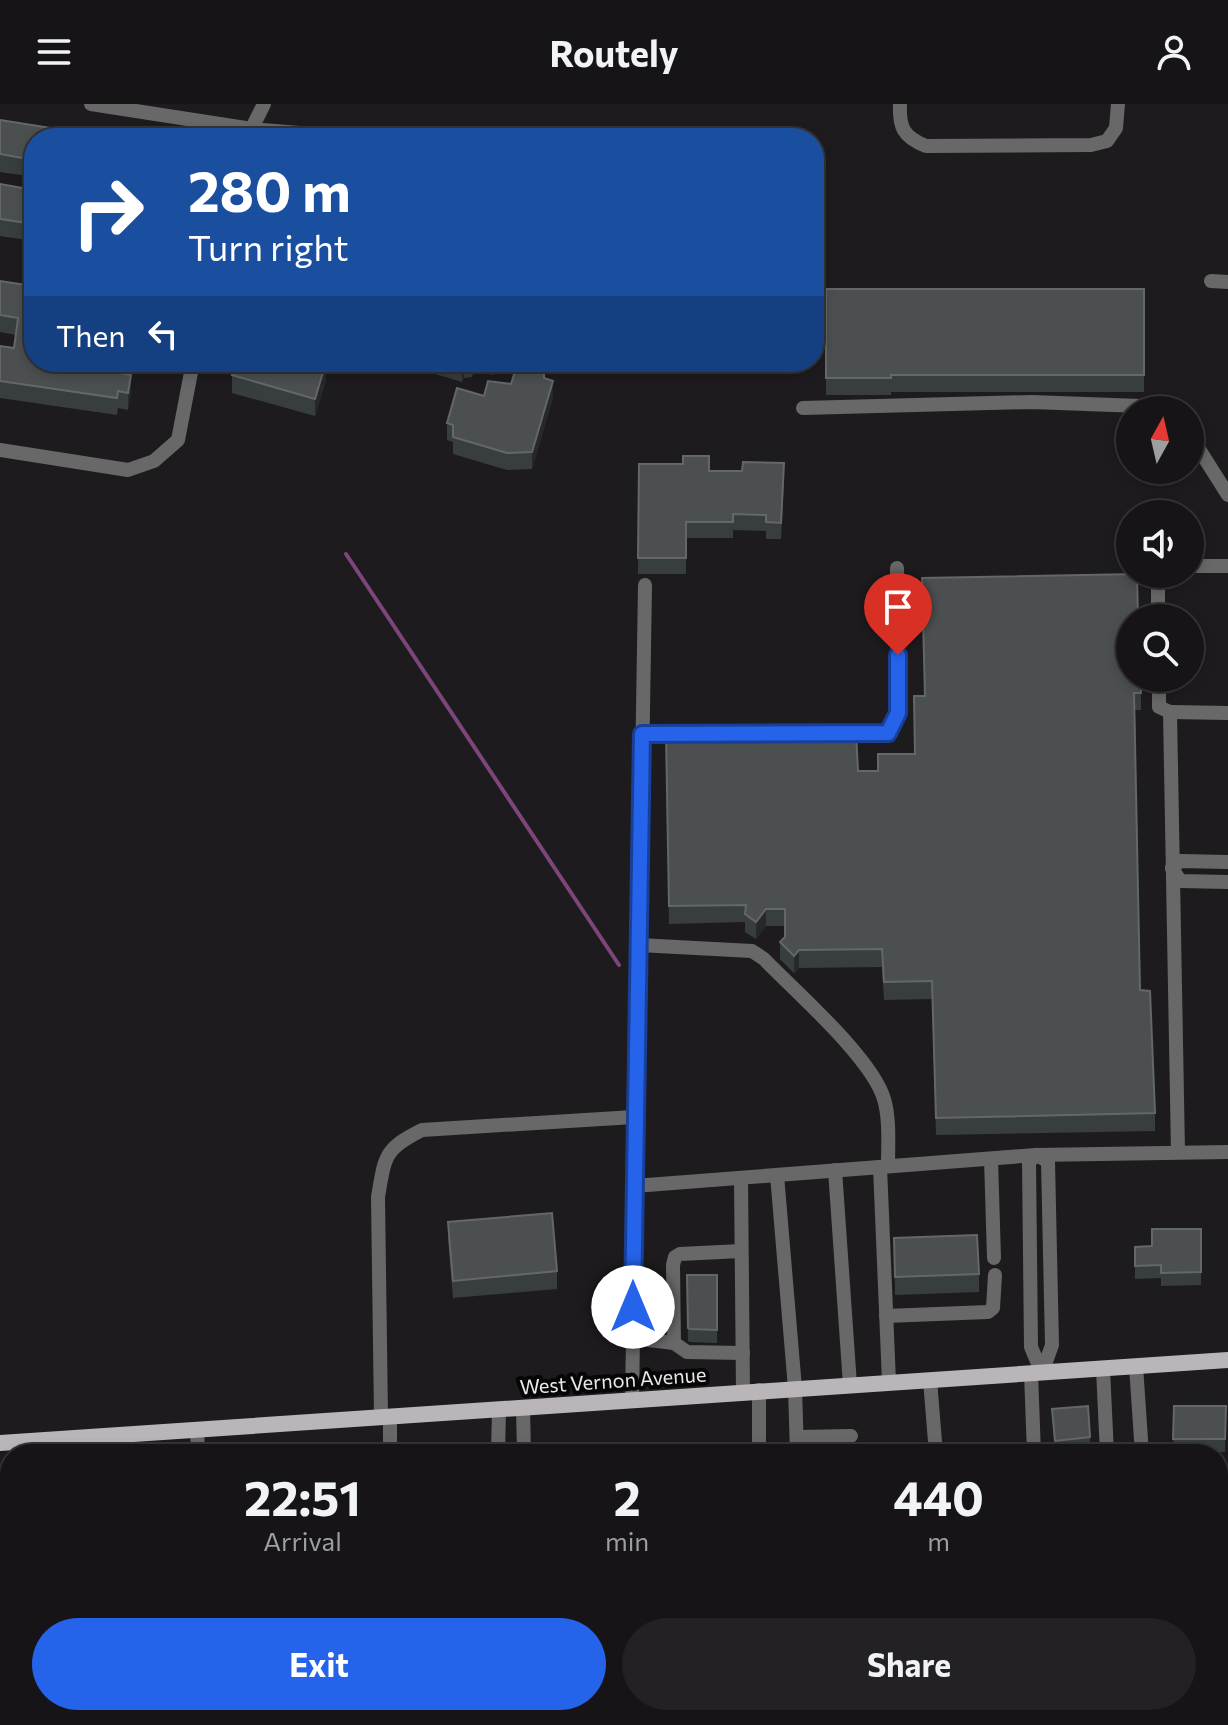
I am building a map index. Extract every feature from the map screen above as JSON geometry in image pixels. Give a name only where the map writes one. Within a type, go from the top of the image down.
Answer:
[{"type":"main road","name":"West Vernon Avenue","points":[[67,1444],[197,1430],[1228,1360]]},
{"type":"street","points":[[91,104],[222,128]]},
{"type":"street","points":[[252,128],[264,104]]},
{"type":"street","points":[[900,104],[903,131],[913,141],[926,146],[1091,145],[1107,141],[1116,128],[1118,104]]},
{"type":"street","points":[[1211,281],[1228,282]]},
{"type":"street","points":[[0,450],[128,470],[154,461],[178,440],[191,372]]},
{"type":"street","points":[[803,408],[1031,402],[1116,405]]},
{"type":"street","points":[[1204,457],[1228,495]]},
{"type":"street","points":[[1204,566],[1228,566]]},
{"type":"street","points":[[827,733],[888,733],[898,713],[897,568]]},
{"type":"street","points":[[632,1400],[634,1117],[645,585]]},
{"type":"street","points":[[1159,692],[1159,707],[1170,712],[1228,713]]},
{"type":"street","points":[[1170,712],[1178,1152]]},
{"type":"street","points":[[642,734],[703,734]]},
{"type":"street","points":[[1172,868],[1180,861],[1228,862]]},
{"type":"street","points":[[1172,868],[1180,881],[1228,882]]},
{"type":"street","points":[[639,945],[752,951],[764,959],[864,1063],[879,1086],[886,1112],[884,1167],[889,1382]]},
{"type":"street","points":[[389,1444],[385,1417],[378,1197],[384,1164],[396,1143],[422,1130],[634,1117]]},
{"type":"street","points":[[634,1186],[1036,1155],[1228,1152]]},
{"type":"street","points":[[1034,1444],[1036,1373],[1052,1345],[1048,1161],[1036,1155]]},
{"type":"street","points":[[991,1159],[994,1258]]},
{"type":"street","points":[[835,1170],[850,1385]]},
{"type":"street","points":[[777,1175],[798,1444]]},
{"type":"street","points":[[741,1178],[743,1353],[758,1444]]},
{"type":"street","points":[[674,1343],[675,1257],[680,1254],[741,1251]]},
{"type":"street","points":[[886,1316],[988,1312],[995,1301],[995,1275]]},
{"type":"street","points":[[632,1338],[674,1343],[687,1352],[743,1353]]},
{"type":"street","points":[[1136,1366],[1141,1444]]},
{"type":"street","points":[[1103,1369],[1107,1444]]},
{"type":"street","points":[[930,1380],[935,1444]]},
{"type":"street","points":[[523,1407],[524,1444]]},
{"type":"street","points":[[498,1444],[499,1409]]},
{"type":"street","points":[[197,1430],[198,1444]]},
{"type":"street","points":[[798,1437],[851,1436]]},
{"type":"building","points":[[0,120],[51,128],[24,128],[24,158],[0,154]]},
{"type":"building","points":[[0,184],[24,188],[24,223],[0,219]]},
{"type":"building","points":[[0,281],[24,285],[24,372],[120,372],[131,375],[128,393],[118,391],[117,398],[0,381],[0,346],[14,348],[18,318],[0,315]]},
{"type":"building","points":[[826,289],[1144,289],[1144,375],[826,378]]},
{"type":"building","points":[[233,372],[323,372],[315,399],[232,375]]},
{"type":"building","points":[[515,372],[544,372],[544,378],[553,381],[532,452],[507,453],[453,437],[453,425],[447,423],[457,388],[484,396],[488,381],[511,384]]},
{"type":"building","points":[[683,456],[709,456],[709,471],[742,471],[743,462],[784,463],[781,523],[766,522],[766,515],[733,514],[733,522],[686,522],[686,558],[638,558],[639,464],[683,464]]},
{"type":"building","points":[[1116,574],[1116,588],[1137,588],[1138,604],[1116,604],[1116,692],[1141,692],[1134,693],[1140,990],[1150,991],[1155,1113],[936,1118],[932,981],[884,982],[882,949],[799,950],[794,956],[780,942],[785,937],[785,909],[766,909],[756,922],[745,914],[746,905],[669,906],[666,733],[856,732],[858,771],[878,771],[878,754],[915,754],[914,696],[925,696],[922,578]]},
{"type":"building","points":[[552,1213],[557,1271],[453,1281],[448,1222]]},
{"type":"building","points":[[1152,1229],[1201,1229],[1201,1272],[1161,1273],[1161,1265],[1135,1266],[1135,1247],[1152,1246]]},
{"type":"building","points":[[977,1235],[979,1274],[895,1277],[894,1238]]},
{"type":"building","points":[[687,1275],[717,1275],[717,1330],[688,1328]]},
{"type":"building","points":[[1088,1406],[1090,1437],[1055,1441],[1052,1409]]},
{"type":"building","points":[[1174,1406],[1226,1406],[1225,1439],[1173,1439]]},
{"type":"waterway","points":[[346,554],[619,965]]},
{"type":"route","points":[[633,1307],[642,734],[888,733],[898,713],[898,655]]}]
